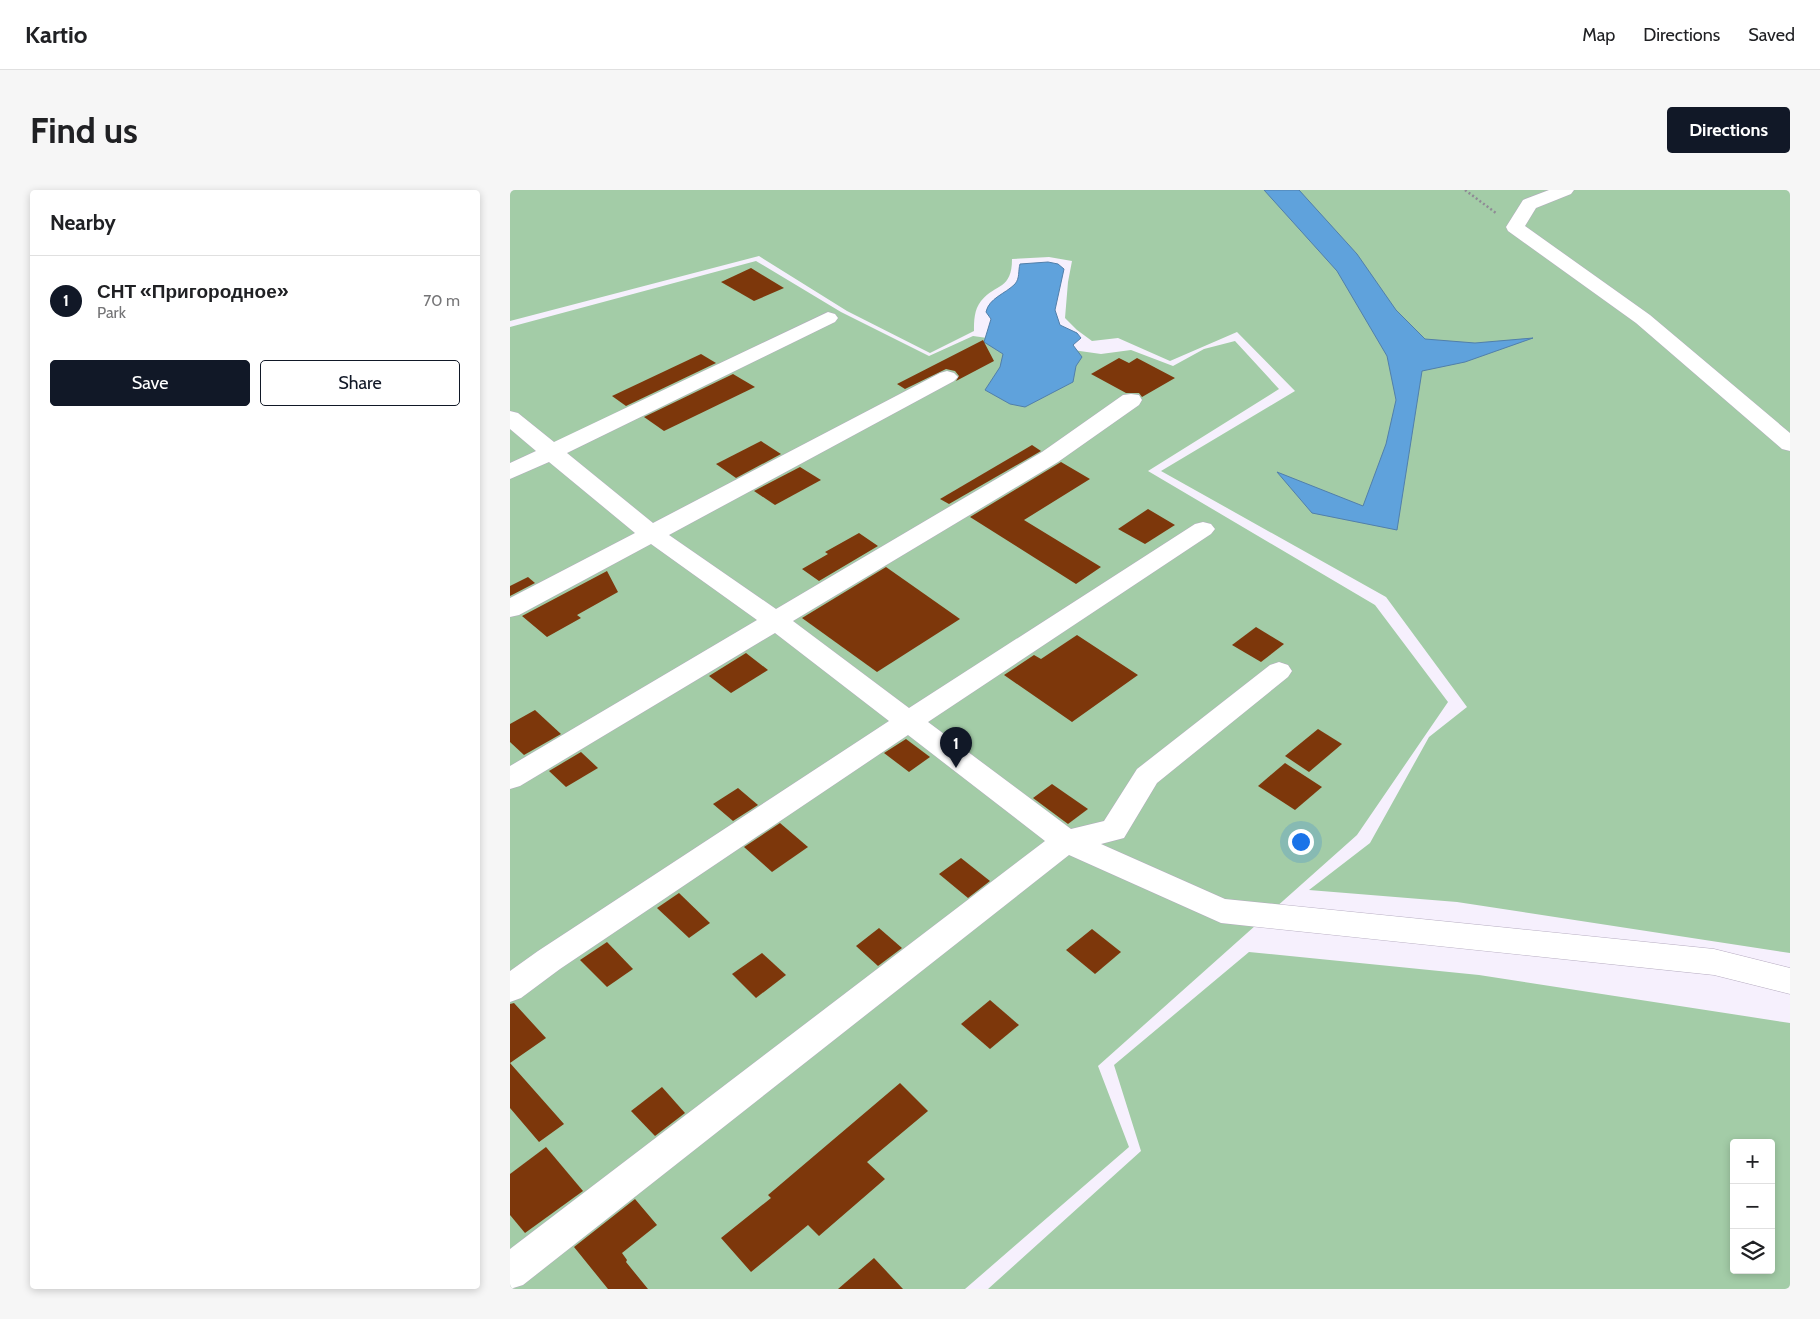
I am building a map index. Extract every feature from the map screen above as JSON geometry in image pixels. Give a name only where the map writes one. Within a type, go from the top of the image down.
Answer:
[{"type":"street","points":[[1566,190],[1529,204],[1515,227],[1643,319],[1790,444]]},
{"type":"street","points":[[510,472],[828,318]]},
{"type":"street","points":[[510,609],[947,377]]},
{"type":"street","points":[[510,779],[1050,457],[1131,400]]},
{"type":"street","points":[[510,418],[652,534],[776,621],[1066,841],[1221,910],[1714,962],[1790,981]]},
{"type":"street","points":[[510,989],[549,960],[909,721],[1203,529]]},
{"type":"street","points":[[510,1272],[1066,841],[1114,830],[1147,776],[1279,671]]},
{"type":"path","points":[[1465,190],[1515,227]]},
{"type":"green space","points":[[510,190],[1790,190],[1790,953],[1457,902],[1309,890],[1370,843],[1429,737],[1467,707],[1386,597],[1161,471],[1295,391],[1237,332],[1170,361],[1118,338],[1092,341],[1065,318],[1072,261],[1049,257],[1012,259],[1011,269],[1006,281],[987,295],[979,304],[975,316],[974,331],[930,353],[847,311],[759,256],[510,321]]},
{"type":"green space","points":[[756,261],[841,312],[929,356],[973,336],[1101,354],[1131,350],[1173,366],[1204,349],[1235,341],[1279,389],[1148,471],[1375,605],[1448,702],[1357,835],[1098,1066],[1129,1147],[965,1289],[510,1289],[510,327]]},
{"type":"green space","points":[[1249,952],[1479,975],[1790,1023],[1790,1289],[988,1289],[1141,1151],[1114,1065]]},
{"type":"water","points":[[1264,190],[1299,190],[1357,254],[1396,310],[1425,339],[1475,343],[1533,338],[1465,362],[1422,371],[1397,530],[1312,513],[1277,472],[1363,506],[1386,444],[1396,400],[1387,356],[1337,271]]},
{"type":"water","points":[[1048,262],[1058,264],[1064,269],[1055,310],[1060,325],[1077,333],[1081,338],[1073,345],[1082,357],[1076,366],[1073,382],[1025,407],[1010,404],[985,390],[1000,367],[1003,354],[984,342],[991,319],[986,312],[990,303],[1017,282],[1020,264]]},
{"type":"building","points":[[751,268],[784,288],[754,301],[721,282]]},
{"type":"building","points":[[983,340],[994,361],[956,381],[959,376],[955,371],[946,369],[905,389],[897,384]]},
{"type":"building","points":[[701,354],[716,363],[626,406],[612,396]]},
{"type":"building","points":[[1119,358],[1129,363],[1137,358],[1175,378],[1142,397],[1139,393],[1126,393],[1091,374]]},
{"type":"building","points":[[733,374],[755,387],[664,431],[644,417]]},
{"type":"building","points":[[761,441],[781,454],[736,478],[716,464]]},
{"type":"building","points":[[1032,445],[1041,451],[949,504],[940,499]]},
{"type":"building","points":[[1061,462],[1090,479],[1024,520],[1101,567],[1076,584],[970,517]]},
{"type":"building","points":[[800,467],[821,480],[775,505],[754,491]]},
{"type":"building","points":[[1148,509],[1175,525],[1145,544],[1118,529]]},
{"type":"building","points":[[859,533],[878,546],[819,581],[802,569],[828,554],[825,552]]},
{"type":"building","points":[[886,567],[960,619],[877,672],[802,618]]},
{"type":"building","points":[[607,571],[618,592],[577,615],[581,618],[547,637],[522,616]]},
{"type":"building","points":[[528,577],[535,583],[510,596],[510,586]]},
{"type":"building","points":[[1256,627],[1284,644],[1261,662],[1232,645]]},
{"type":"building","points":[[1077,635],[1138,675],[1072,722],[1004,675],[1034,655],[1041,659]]},
{"type":"building","points":[[746,653],[768,670],[731,693],[709,676]]},
{"type":"building","points":[[535,710],[561,734],[524,755],[510,742],[510,724]]},
{"type":"building","points":[[1318,729],[1342,744],[1309,772],[1285,756]]},
{"type":"building","points":[[906,739],[930,757],[909,772],[884,753]]},
{"type":"building","points":[[581,752],[598,768],[566,787],[549,771]]},
{"type":"building","points":[[1285,763],[1322,787],[1295,810],[1258,786]]},
{"type":"building","points":[[1052,784],[1088,809],[1068,824],[1033,798]]},
{"type":"building","points":[[738,788],[758,805],[733,821],[713,804]]},
{"type":"building","points":[[780,823],[808,847],[772,872],[744,847]]},
{"type":"building","points":[[961,858],[990,881],[968,898],[939,874]]},
{"type":"building","points":[[679,893],[710,923],[689,938],[657,908]]},
{"type":"building","points":[[879,928],[902,948],[878,966],[856,946]]},
{"type":"building","points":[[1092,929],[1121,952],[1095,974],[1066,950]]},
{"type":"building","points":[[607,942],[633,969],[607,987],[580,960]]},
{"type":"building","points":[[762,953],[786,975],[756,998],[732,974]]},
{"type":"building","points":[[990,1000],[1019,1025],[990,1049],[961,1024]]},
{"type":"building","points":[[514,1003],[546,1038],[510,1063],[510,1004]]},
{"type":"building","points":[[510,1063],[564,1124],[539,1142],[510,1108]]},
{"type":"building","points":[[900,1083],[928,1111],[867,1162],[885,1179],[819,1236],[808,1225],[751,1272],[721,1238],[771,1198],[768,1195]]},
{"type":"building","points":[[662,1087],[685,1113],[655,1136],[631,1111]]},
{"type":"building","points":[[546,1147],[583,1191],[525,1233],[510,1215],[510,1174]]},
{"type":"building","points":[[635,1199],[657,1225],[622,1253],[627,1260],[626,1262],[648,1289],[608,1289],[574,1247]]},
{"type":"building","points":[[874,1258],[903,1289],[838,1289]]},
{"type":"place","name":"СНТ «Пригородное»","points":[[956,768]]}]
